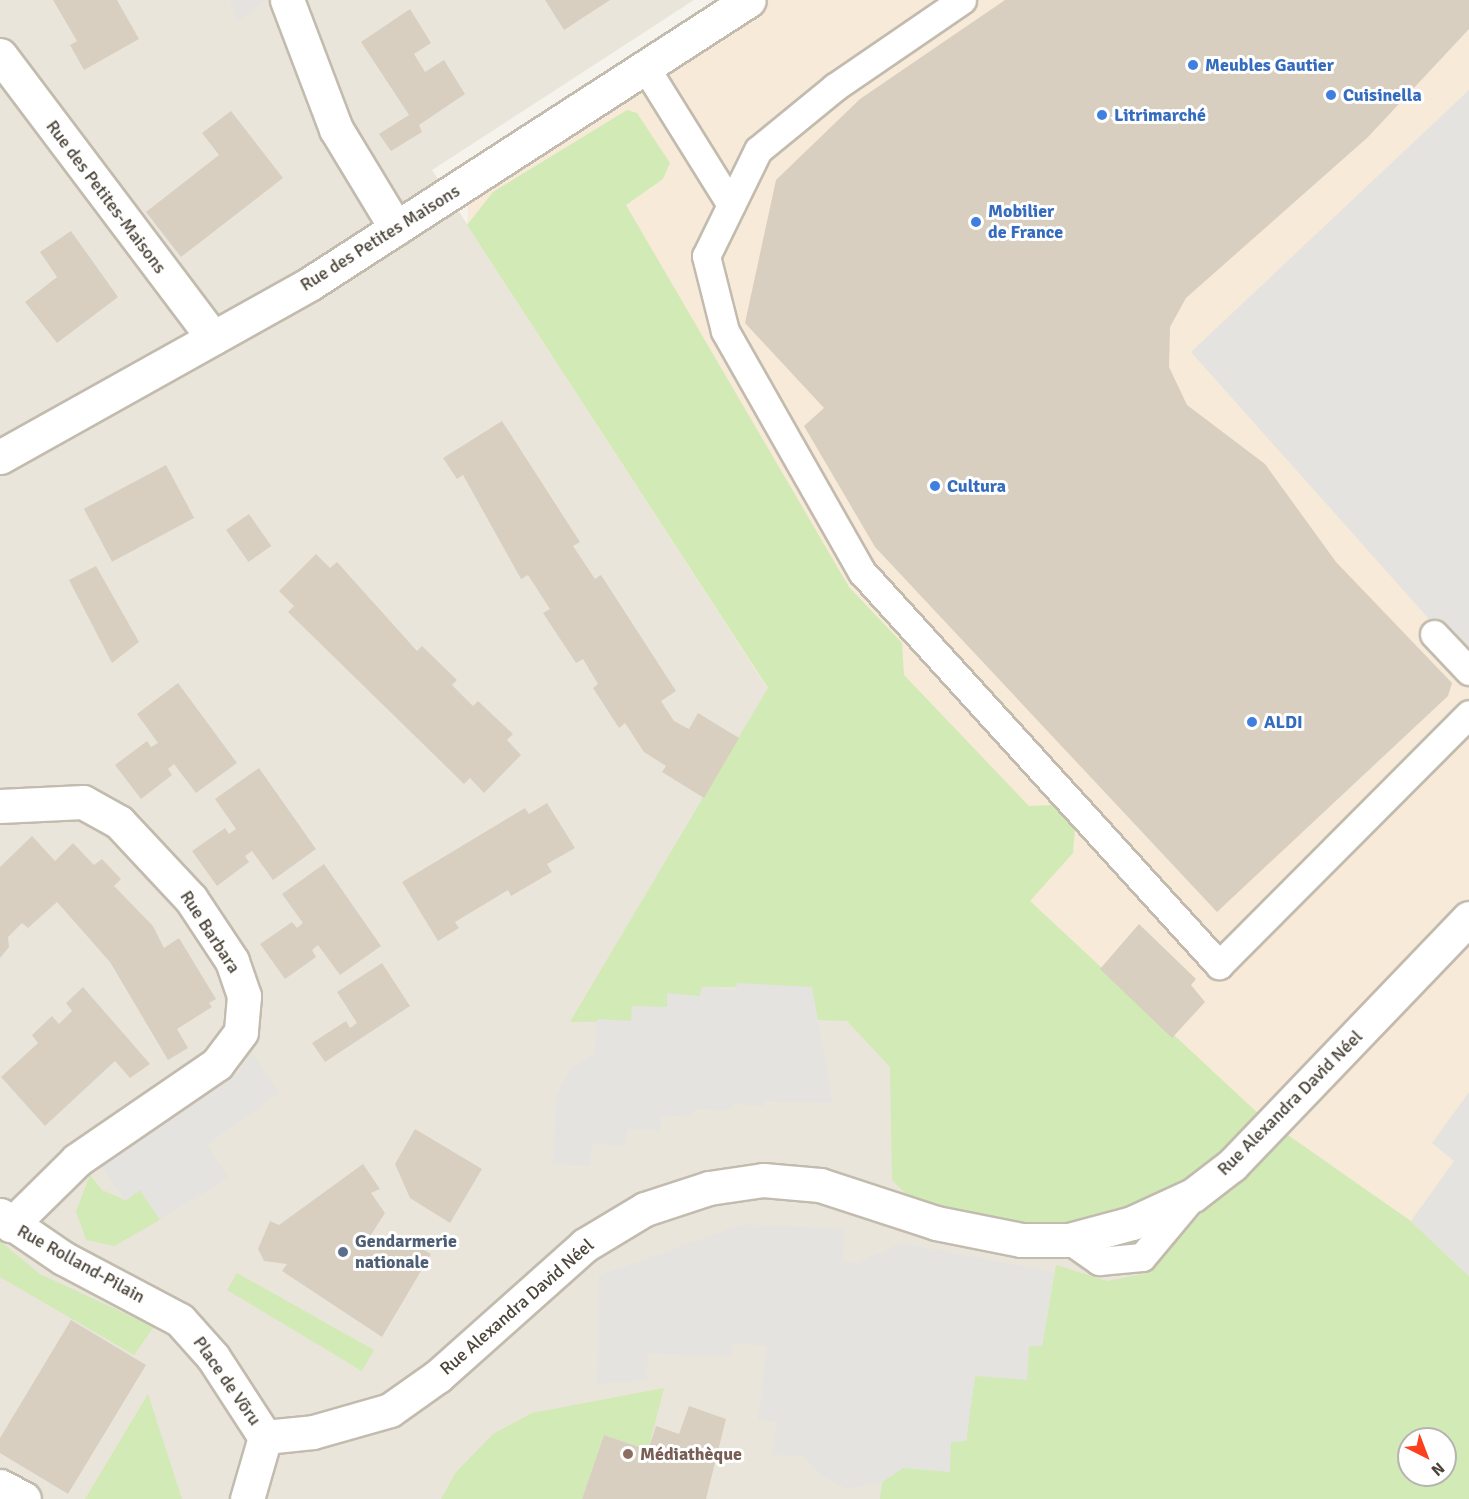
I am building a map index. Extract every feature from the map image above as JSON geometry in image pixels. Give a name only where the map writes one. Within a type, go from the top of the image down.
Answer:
[{"type":"street","points":[[287,0],[336,129],[396,228]]},
{"type":"street","name":"Rue des Petites Maisons","points":[[0,457],[213,338],[396,228],[647,70],[734,4]]},
{"type":"street","name":"Rue des Petites-Maisons","points":[[0,56],[213,338]]},
{"type":"street","name":"Rue Barbara","points":[[0,806],[83,802],[119,822],[191,899],[232,961],[244,996],[241,1032],[217,1064],[77,1160],[5,1220]]},
{"type":"street","name":"Rue Alexandra David Néel","points":[[265,1437],[333,1427],[390,1410],[438,1376],[585,1245],[645,1209],[708,1188],[763,1180],[820,1185],[982,1234],[1069,1240],[1132,1223],[1193,1195],[1232,1165],[1469,918]]},
{"type":"street","name":"Rue Rolland-Pilain","points":[[5,1220],[164,1310]]},
{"type":"street","name":"Place de Võru","points":[[164,1310],[213,1357],[265,1437],[247,1499]]},
{"type":"street","points":[[0,1486],[24,1499]]},
{"type":"lane","points":[[962,0],[835,87],[758,150],[706,256],[725,331],[862,572],[1219,965],[1469,714]]},
{"type":"lane","points":[[647,70],[730,205]]},
{"type":"lane","points":[[1434,634],[1469,672]]},
{"type":"shaded area","points":[[0,0],[694,0],[432,170],[768,689],[1030,900],[1172,1038],[1469,1276],[1469,1499],[0,1499]]},
{"type":"shaded area","points":[[230,0],[265,0],[238,23]]},
{"type":"shaded area","points":[[749,0],[1469,0],[1469,1276],[1411,1221],[1262,1117],[1100,969],[768,689],[467,225],[470,181]]},
{"type":"shaded area","points":[[1469,90],[1469,664],[1191,352]]},
{"type":"shaded area","points":[[737,983],[812,987],[833,1103],[764,1101],[764,1106],[732,1104],[732,1110],[695,1109],[693,1115],[662,1117],[660,1131],[628,1129],[625,1146],[592,1144],[590,1166],[553,1164],[556,1095],[570,1070],[594,1053],[597,1019],[631,1021],[632,1006],[667,1007],[667,993],[700,996],[702,987],[736,990]]},
{"type":"shaded area","points":[[251,1051],[279,1093],[207,1145],[228,1177],[160,1220],[140,1190],[125,1201],[101,1166],[240,1071]]},
{"type":"shaded area","points":[[1469,1092],[1469,1276],[1411,1221],[1454,1161],[1432,1143]]},
{"type":"shaded area","points":[[744,1224],[844,1229],[843,1261],[856,1263],[902,1243],[1054,1272],[1042,1346],[1029,1346],[1027,1380],[975,1376],[966,1441],[951,1442],[950,1472],[903,1468],[882,1482],[847,1489],[820,1475],[803,1456],[772,1455],[777,1422],[758,1419],[767,1346],[732,1343],[731,1357],[648,1354],[647,1380],[597,1384],[599,1275]]},
{"type":"green space","points":[[627,110],[637,113],[670,163],[663,179],[626,205],[849,587],[902,643],[904,675],[1029,806],[1053,805],[1075,828],[1073,853],[1030,901],[1262,1117],[1215,1164],[1173,1189],[1116,1213],[1055,1224],[983,1222],[911,1199],[892,1180],[890,1067],[847,1021],[816,1020],[811,987],[702,987],[700,996],[631,1021],[570,1022],[768,688],[467,225],[493,192]]},
{"type":"green space","points":[[1282,1131],[1411,1221],[1469,1276],[1469,1499],[880,1499],[882,1482],[951,1441],[966,1441],[975,1376],[1029,1346],[1042,1346],[1056,1265],[1107,1281],[1143,1274]]},
{"type":"green space","points":[[90,1175],[102,1190],[125,1200],[140,1190],[160,1220],[114,1246],[86,1240],[76,1211]]},
{"type":"green space","points":[[0,1241],[40,1274],[154,1327],[134,1355],[0,1277]]},
{"type":"green space","points":[[237,1273],[374,1350],[362,1371],[227,1290]]},
{"type":"green space","points":[[664,1388],[648,1450],[604,1435],[582,1499],[441,1499],[456,1472],[493,1434],[532,1413]]},
{"type":"green space","points":[[148,1394],[182,1499],[85,1499]]},
{"type":"building","points":[[53,0],[117,0],[139,39],[84,70],[70,45],[77,41]]},
{"type":"building","points":[[545,0],[610,0],[564,30]]},
{"type":"building","points":[[1005,0],[1469,0],[1469,29],[1368,137],[1186,298],[1170,327],[1169,367],[1187,405],[1265,464],[1336,562],[1452,683],[1448,696],[1217,912],[875,547],[804,426],[824,408],[745,323],[776,180],[860,99]]},
{"type":"building","points":[[410,9],[431,43],[414,54],[425,72],[444,60],[465,94],[419,125],[422,132],[391,151],[379,134],[409,115],[361,42]]},
{"type":"building","points":[[231,111],[283,178],[181,257],[146,212],[219,155],[202,133]]},
{"type":"building","points":[[71,231],[118,297],[57,343],[25,302],[57,277],[40,252]]},
{"type":"building","points":[[502,421],[580,542],[573,546],[595,579],[601,575],[676,691],[661,701],[674,721],[689,729],[698,713],[739,738],[704,798],[662,772],[666,766],[644,752],[625,723],[619,728],[593,688],[598,684],[583,659],[576,663],[543,613],[550,609],[528,575],[521,579],[463,475],[457,479],[443,458]]},
{"type":"building","points":[[166,465],[194,518],[112,562],[84,509]]},
{"type":"building","points":[[249,514],[271,546],[248,562],[226,530]]},
{"type":"building","points":[[316,554],[330,568],[337,562],[417,651],[422,646],[457,680],[452,685],[473,706],[478,701],[513,734],[507,740],[521,755],[484,793],[470,778],[464,784],[288,612],[294,606],[279,591]]},
{"type":"building","points":[[96,566],[139,642],[112,663],[69,580]]},
{"type":"building","points":[[178,683],[237,763],[196,793],[174,764],[168,769],[172,775],[141,799],[115,765],[147,741],[151,747],[158,743],[137,714]]},
{"type":"building","points":[[259,768],[316,849],[273,880],[252,851],[245,856],[249,862],[217,886],[192,851],[225,828],[229,834],[236,829],[215,799]]},
{"type":"building","points":[[547,803],[575,848],[547,864],[552,872],[511,896],[508,890],[455,922],[459,928],[438,941],[402,882],[525,808],[529,814]]},
{"type":"building","points":[[32,836],[55,861],[73,843],[94,865],[102,859],[121,879],[114,886],[153,926],[164,948],[179,938],[216,999],[209,1003],[212,1007],[177,1029],[188,1048],[168,1060],[110,962],[57,902],[28,928],[22,923],[8,937],[9,947],[0,958],[0,867]]},
{"type":"building","points":[[324,864],[381,946],[340,975],[318,945],[312,950],[316,957],[285,979],[260,944],[292,922],[297,928],[303,923],[282,894]]},
{"type":"building","points":[[1139,924],[1196,979],[1191,985],[1205,1002],[1172,1038],[1100,969]]},
{"type":"building","points":[[382,963],[410,1006],[325,1062],[312,1043],[346,1021],[350,1028],[357,1023],[337,992]]},
{"type":"building","points":[[83,987],[150,1064],[130,1078],[115,1061],[45,1126],[1,1077],[38,1043],[32,1035],[52,1016],[59,1024],[72,1011],[66,1003]]},
{"type":"building","points":[[415,1129],[482,1169],[450,1223],[410,1198],[395,1164]]},
{"type":"building","name":"Gendarmerie nationale","points":[[363,1164],[380,1189],[371,1193],[385,1213],[369,1238],[389,1250],[398,1235],[431,1254],[382,1337],[282,1271],[287,1264],[264,1261],[258,1249],[270,1221],[279,1225]]},
{"type":"building","points":[[71,1320],[146,1365],[68,1494],[0,1453],[0,1438]]},
{"type":"building","name":"Médiathèque","points":[[689,1406],[726,1419],[706,1499],[582,1499],[604,1435],[648,1450],[656,1426],[679,1434]]},
{"type":"place","name":"Meubles Gautier","points":[[1193,65]]},
{"type":"place","name":"Cuisinella","points":[[1331,95]]},
{"type":"place","name":"Litrimarché","points":[[1102,115]]},
{"type":"place","name":"Mobilier de France","points":[[976,222]]},
{"type":"place","name":"Cultura","points":[[935,486]]},
{"type":"place","name":"ALDI","points":[[1252,722]]},
{"type":"place","name":"Gendarmerie nationale","points":[[343,1252]]},
{"type":"place","name":"Médiathèque","points":[[628,1454]]}]
